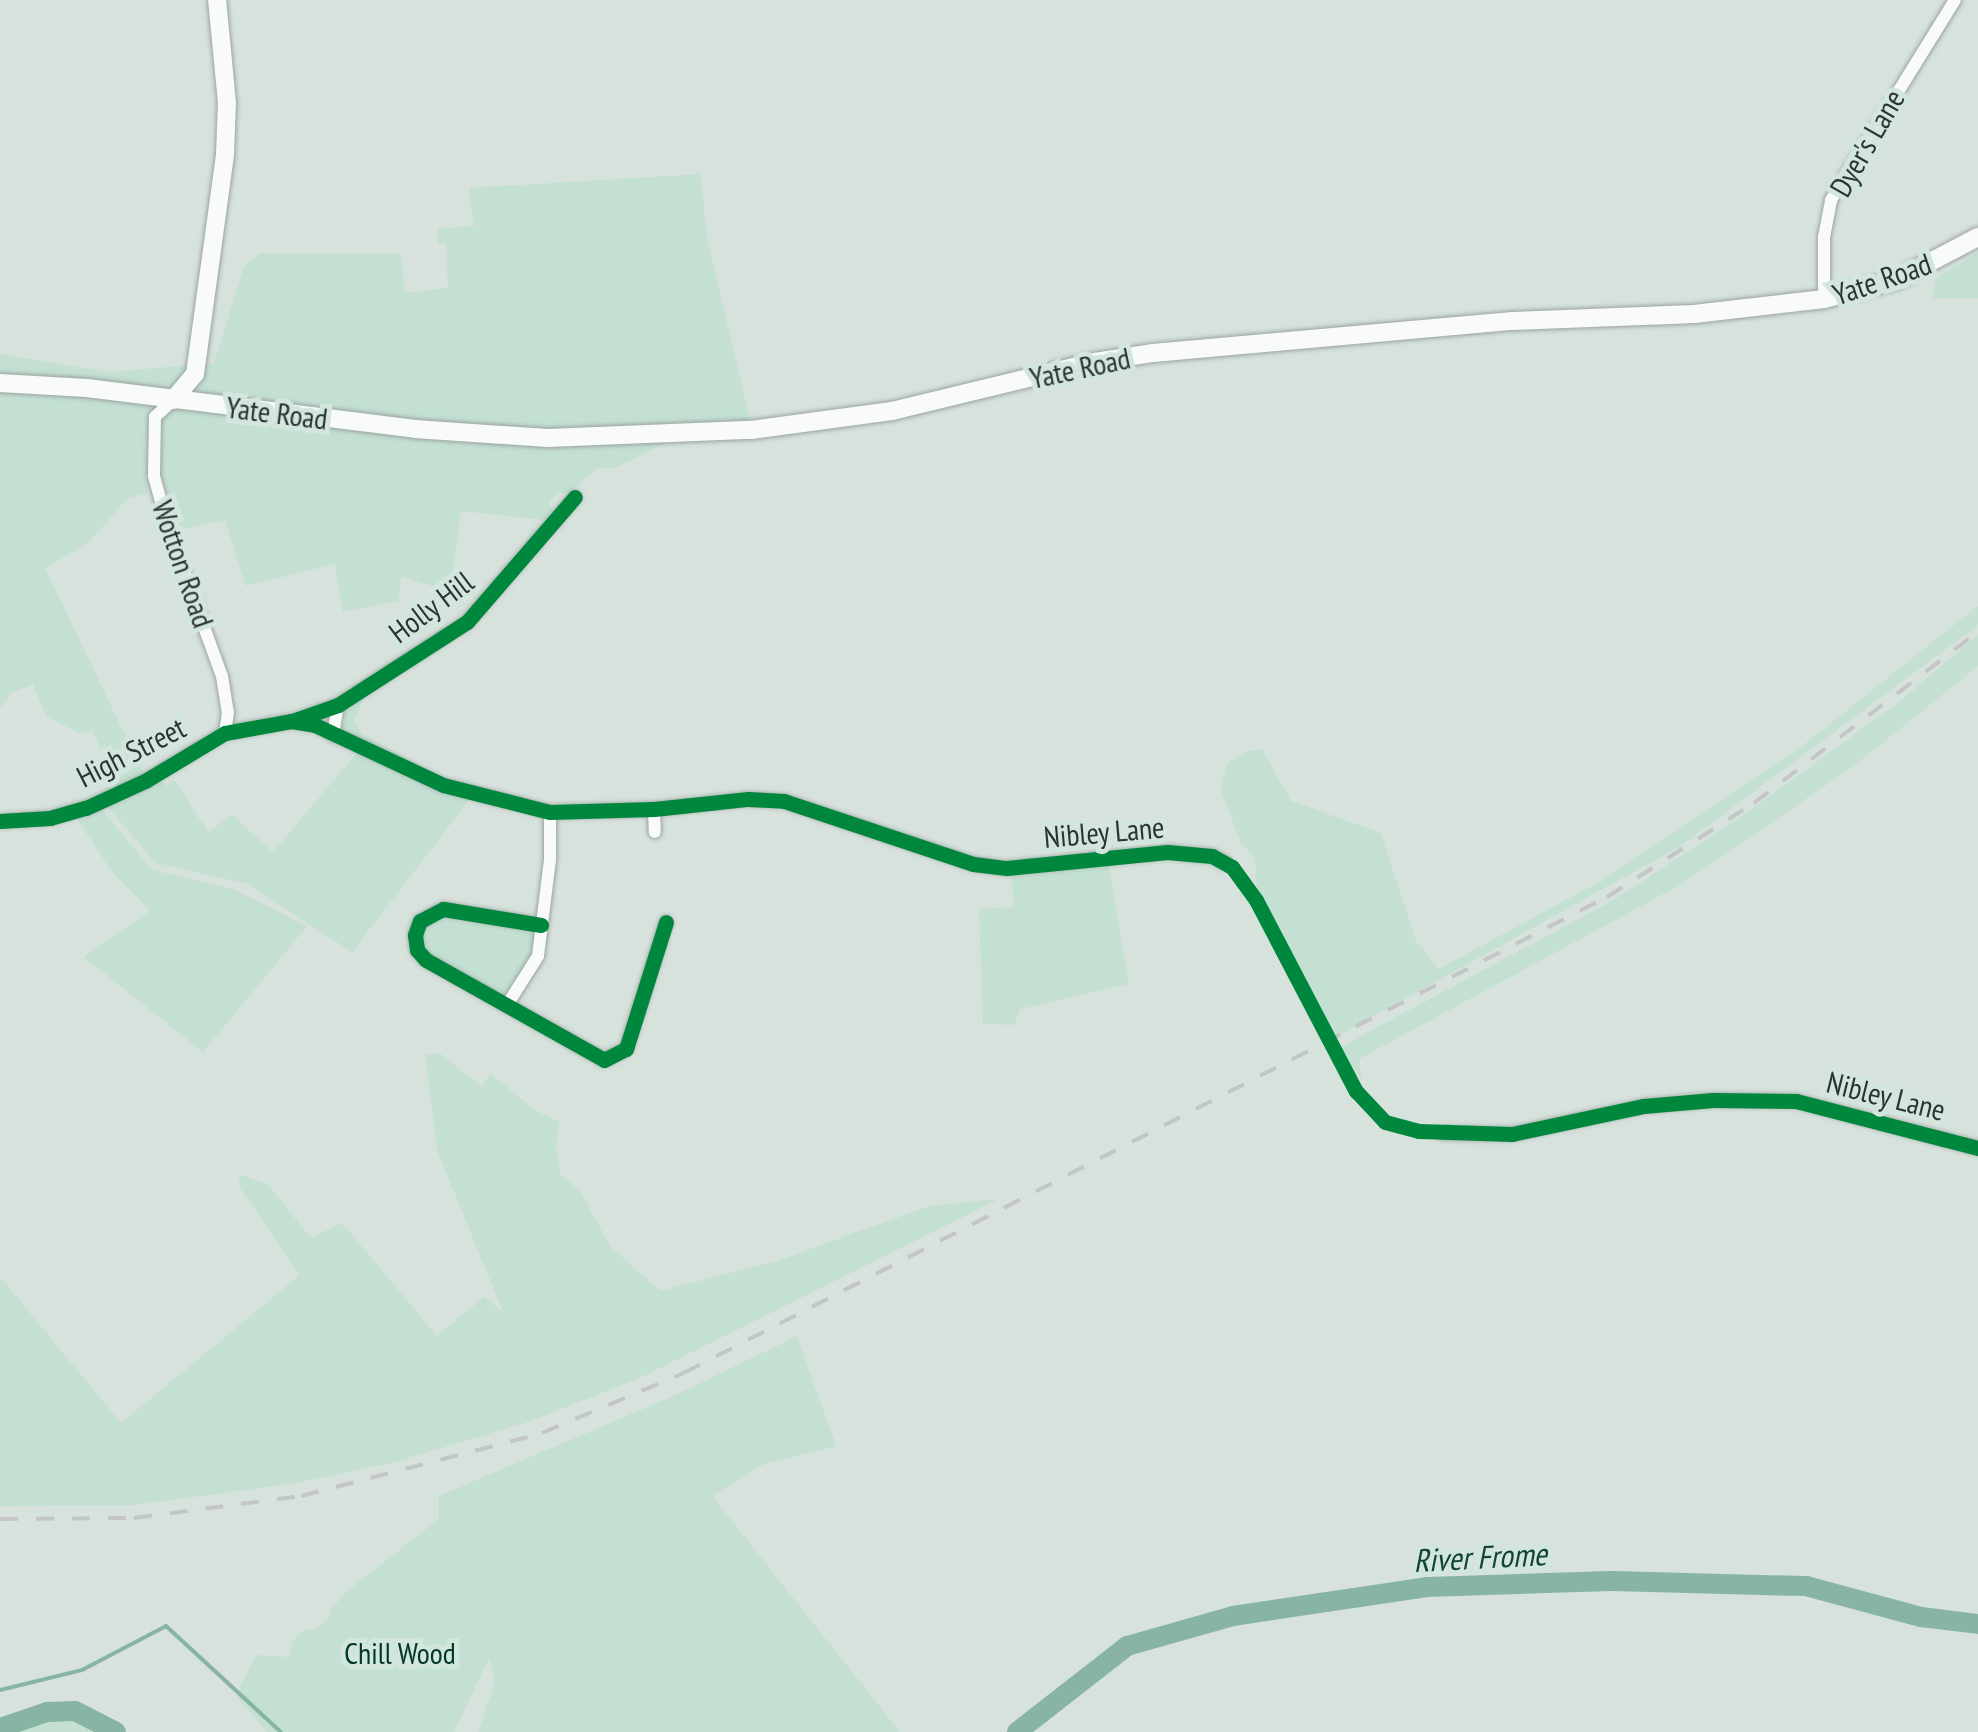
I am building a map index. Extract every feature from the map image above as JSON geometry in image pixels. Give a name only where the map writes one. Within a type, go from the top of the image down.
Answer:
[{"type":"main road","points":[[173,400],[195,374],[225,154],[227,104],[218,0]]},
{"type":"main road","name":"Yate Road","points":[[0,383],[87,388],[415,429],[548,438],[677,435],[892,410],[1095,362],[1153,353],[1440,326],[1694,314],[1824,300],[1896,280],[1978,237]]},
{"type":"street","name":"Dyer's Lane","points":[[1824,300],[1824,237],[1831,200],[1954,0]]},
{"type":"street","name":"Wotton Road","points":[[173,400],[155,416],[157,494],[216,656],[228,712],[226,733]]},
{"type":"street","name":"Holly Hill","points":[[291,721],[338,705],[481,610],[575,498]]},
{"type":"street","points":[[333,735],[338,705]]},
{"type":"street","name":"Nibley Lane","points":[[228,712],[260,724]]},
{"type":"street","name":"Nibley Lane","points":[[226,733],[291,721],[315,725],[442,785],[550,812],[654,809],[748,799],[784,801],[973,864],[1007,868],[1167,852],[1212,856],[1224,863]]},
{"type":"street","name":"High Street","points":[[0,821],[50,818],[86,808],[145,781],[226,733]]},
{"type":"street","points":[[654,809],[656,832]]},
{"type":"street","points":[[507,1005],[538,956],[550,812]]},
{"type":"street","points":[[541,925],[443,909],[420,921],[415,936],[418,950],[426,960],[604,1060],[626,1049],[667,930]]},
{"type":"street","name":"Nibley Lane","points":[[1443,1134],[1512,1134],[1644,1106],[1696,1101],[1796,1101],[1978,1148]]},
{"type":"green space","points":[[700,174],[708,242],[751,424],[673,423],[664,443],[615,468],[597,468],[568,494],[559,492],[549,502],[552,511],[545,520],[461,511],[450,592],[401,576],[399,601],[343,612],[335,564],[246,586],[225,520],[180,530],[161,474],[148,472],[147,493],[128,498],[89,542],[45,568],[144,775],[118,789],[92,730],[80,733],[46,716],[33,684],[11,693],[0,708],[0,354],[111,372],[214,363],[244,267],[260,253],[401,253],[405,293],[448,288],[446,243],[438,243],[438,229],[474,226],[469,188]]},
{"type":"green space","points":[[1978,252],[1978,298],[1932,298],[1936,279]]},
{"type":"green space","points":[[1978,606],[1978,624],[1973,629],[1679,847],[1334,1038],[1257,890],[1255,859],[1241,843],[1221,790],[1226,765],[1244,752],[1262,749],[1291,801],[1381,833],[1416,941],[1439,969],[1601,881],[1661,841],[1806,743]]},
{"type":"green space","points":[[1978,635],[1978,666],[1851,768],[1680,885],[1359,1059],[1362,1079],[1350,1067],[1339,1048],[1612,901],[1745,814],[1899,702]]},
{"type":"green space","points":[[367,694],[353,721],[363,735],[455,784],[342,731],[346,708]]},
{"type":"green space","points":[[357,753],[469,800],[352,952],[248,884],[156,863],[108,807],[162,780],[167,786],[174,780],[208,832],[232,815],[273,852]]},
{"type":"green space","points":[[102,810],[152,870],[233,889],[307,926],[203,1052],[84,957],[150,911],[110,869],[77,819]]},
{"type":"green space","points":[[1108,862],[1129,984],[1020,1009],[1014,1025],[983,1024],[979,909],[1014,907],[1011,873]]},
{"type":"green space","points":[[450,914],[530,927],[537,935],[533,955],[505,996],[427,957],[419,944],[419,929],[427,920]]},
{"type":"green space","points":[[425,1054],[441,1054],[482,1087],[490,1073],[536,1111],[559,1122],[556,1147],[560,1174],[580,1191],[610,1246],[660,1291],[777,1261],[929,1206],[999,1199],[640,1378],[528,1422],[391,1463],[296,1483],[134,1505],[0,1506],[0,1277],[121,1423],[300,1275],[240,1188],[239,1174],[268,1185],[311,1238],[342,1223],[437,1336],[484,1297],[503,1312],[437,1150]]},
{"type":"green space","name":"Chill Wood","points":[[797,1336],[836,1446],[764,1464],[712,1496],[900,1732],[478,1732],[495,1682],[489,1658],[454,1732],[267,1732],[236,1696],[256,1655],[289,1657],[292,1641],[305,1629],[311,1631],[327,1622],[331,1609],[347,1591],[439,1519],[439,1496],[671,1397]]},
{"type":"green space","points":[[75,1711],[116,1732],[0,1732],[0,1731]]},
{"type":"waterway","name":"River Frome","points":[[1017,1732],[1127,1646],[1233,1616],[1427,1587],[1611,1581],[1806,1586],[1921,1617],[1978,1624]]},
{"type":"waterway","points":[[0,1690],[82,1670],[166,1626],[281,1732]]},
{"type":"waterway","name":"River Frome","points":[[0,1728],[47,1712],[75,1711],[116,1732]]},
{"type":"railway","points":[[0,1519],[134,1518],[301,1496],[542,1433],[684,1373],[1607,897],[1754,803],[1978,632]]},
{"type":"cycle path","points":[[295,720],[338,705],[467,622],[575,497]]},
{"type":"cycle path","points":[[0,821],[50,818],[86,808],[145,781],[225,733],[291,721],[315,725],[443,785],[550,812],[654,809],[748,799],[784,801],[973,864],[1007,868],[1167,852],[1212,856],[1232,867],[1256,900],[1356,1091],[1385,1122],[1419,1131],[1512,1134],[1644,1106],[1713,1100],[1796,1101],[1978,1148]]},
{"type":"cycle path","points":[[541,925],[443,909],[420,921],[415,935],[417,950],[426,960],[604,1060],[626,1049],[666,922]]}]
